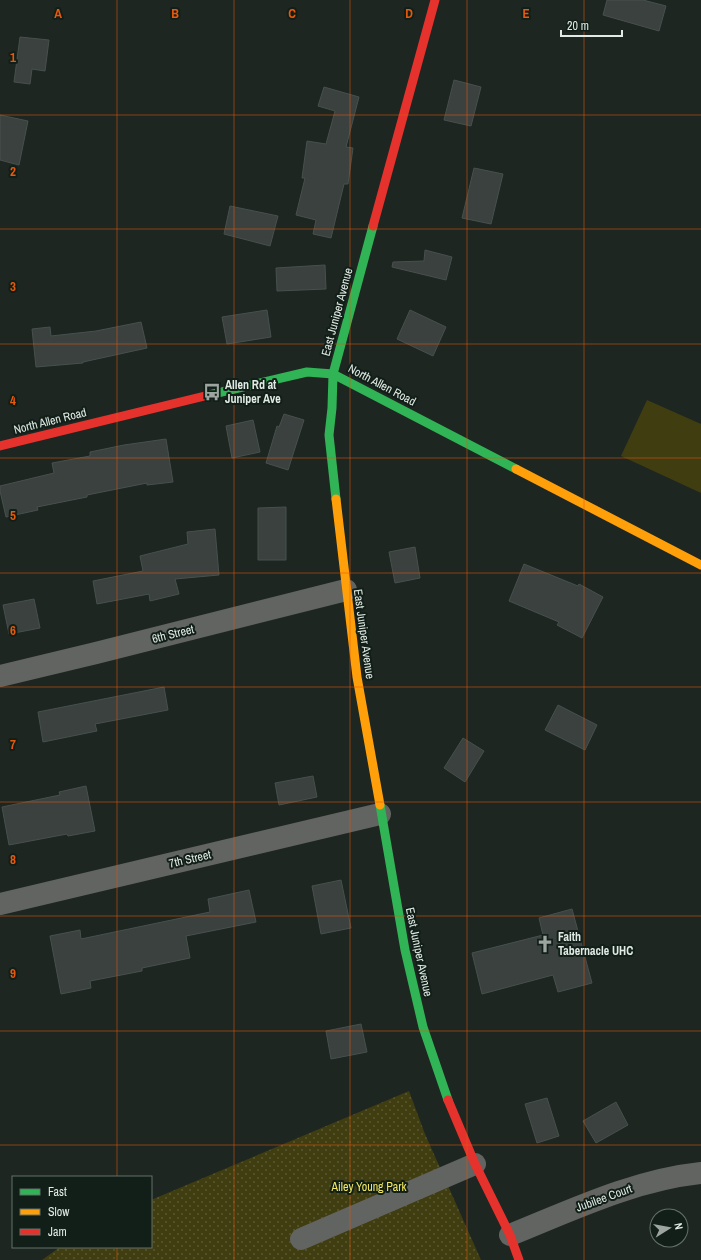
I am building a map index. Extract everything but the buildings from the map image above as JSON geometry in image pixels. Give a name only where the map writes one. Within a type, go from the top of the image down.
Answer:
[{"type":"street","name":"East Juniper Avenue","points":[[435,0],[333,374],[330,435],[346,590],[358,676],[380,814],[405,950],[423,1027],[447,1098],[475,1164],[510,1235],[520,1260]]},
{"type":"street","name":"North Allen Road","points":[[0,446],[307,372],[333,374],[701,565]]},
{"type":"street","name":"6th Street","points":[[0,676],[346,590]]},
{"type":"street","name":"7th Street","points":[[0,904],[380,814]]},
{"type":"street","points":[[301,1239],[475,1164]]},
{"type":"street","name":"Jubilee Court","points":[[510,1235],[616,1192],[666,1178],[701,1173]]},
{"type":"green space","points":[[647,400],[701,424],[701,493],[621,456]]},
{"type":"green space","name":"Ailey Young Park","points":[[409,1091],[425,1134],[481,1260],[42,1260],[59,1248],[152,1248],[152,1200]]},
{"type":"traffic: fast","points":[[336,499],[329,435],[332,408],[333,374],[373,226]]},
{"type":"traffic: fast","points":[[209,395],[307,372],[333,374],[516,469]]},
{"type":"traffic: fast","points":[[380,805],[405,950],[423,1027],[448,1100]]},
{"type":"traffic: slow","points":[[516,469],[701,565]]},
{"type":"traffic: slow","points":[[336,499],[357,677],[380,805]]},
{"type":"traffic: jam","points":[[373,226],[435,0]]},
{"type":"traffic: jam","points":[[0,446],[209,395]]},
{"type":"traffic: jam","points":[[448,1100],[475,1164],[510,1235],[519,1260]]},
{"type":"place","name":"Allen Rd at Juniper Ave","points":[[212,392]]},
{"type":"place","name":"Faith Tabernacle UHC","points":[[545,944]]}]
